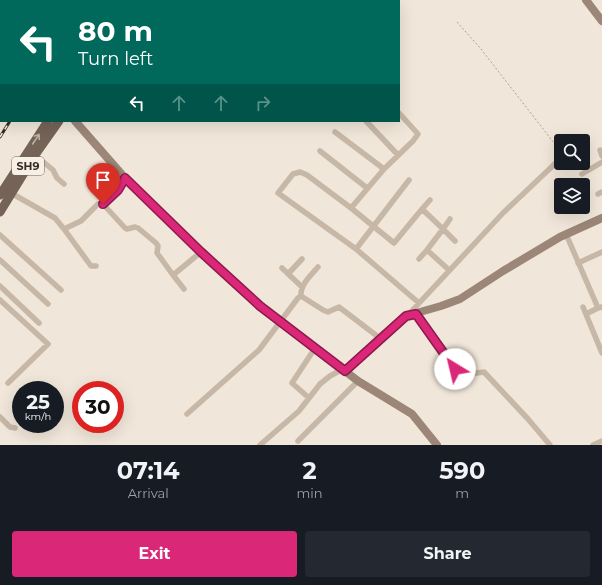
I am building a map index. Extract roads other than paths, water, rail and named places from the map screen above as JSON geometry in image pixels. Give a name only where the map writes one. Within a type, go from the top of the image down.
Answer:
[{"type":"main road","points":[[586,0],[602,20]]},
{"type":"main road","name":"SH9","points":[[0,195],[47,122]]},
{"type":"main road","name":"SH9","points":[[0,212],[35,155],[58,122]]},
{"type":"main road","points":[[76,122],[125,178],[201,252],[260,306],[358,381],[412,414],[437,445]]},
{"type":"main road","points":[[344,370],[412,315],[460,299],[503,271],[566,234],[602,218]]},
{"type":"street","points":[[351,208],[384,169],[413,141],[418,134],[400,114]]},
{"type":"street","points":[[367,122],[398,155]]},
{"type":"street","points":[[335,132],[384,169]]},
{"type":"street","points":[[320,151],[367,188]]},
{"type":"street","points":[[35,155],[53,170],[57,178],[64,184]]},
{"type":"street","points":[[582,174],[602,162]]},
{"type":"street","points":[[550,445],[484,372],[470,374],[455,369],[412,315],[419,303],[503,212],[554,165]]},
{"type":"street","points":[[419,303],[356,249],[278,193],[293,174],[300,172],[351,208],[394,243],[430,200]]},
{"type":"street","points":[[64,229],[81,221],[98,204],[103,204],[118,190],[125,178]]},
{"type":"street","points":[[356,249],[410,180]]},
{"type":"street","points":[[11,193],[55,218],[91,266],[96,266]]},
{"type":"street","points":[[103,204],[125,228],[138,228],[156,243],[158,246],[157,253],[184,289]]},
{"type":"street","points":[[422,209],[455,241]]},
{"type":"street","points":[[419,258],[450,220]]},
{"type":"street","points":[[566,234],[578,263],[600,307],[586,314]]},
{"type":"street","points":[[0,235],[61,290]]},
{"type":"street","points":[[427,250],[449,270]]},
{"type":"street","points":[[174,275],[201,252]]},
{"type":"street","points":[[578,263],[602,252]]},
{"type":"street","points":[[0,260],[48,304]]},
{"type":"street","points":[[288,274],[302,260]]},
{"type":"street","points":[[318,267],[302,287],[302,296],[328,312],[339,307],[381,339]]},
{"type":"street","points":[[282,268],[302,287]]},
{"type":"street","points":[[0,286],[39,322]]},
{"type":"street","points":[[187,414],[259,350],[298,298],[302,296]]},
{"type":"street","points":[[0,300],[48,344],[8,383]]},
{"type":"street","points":[[583,308],[602,353]]},
{"type":"street","points":[[309,398],[292,383],[315,348]]},
{"type":"street","points":[[260,445],[299,411],[320,384],[330,376],[344,370]]},
{"type":"street","points":[[298,441],[358,381]]},
{"type":"street","points":[[0,418],[10,428],[12,428]]},
{"type":"street","points":[[593,445],[602,440]]},
{"type":"railway","points":[[0,137],[9,122]]}]
